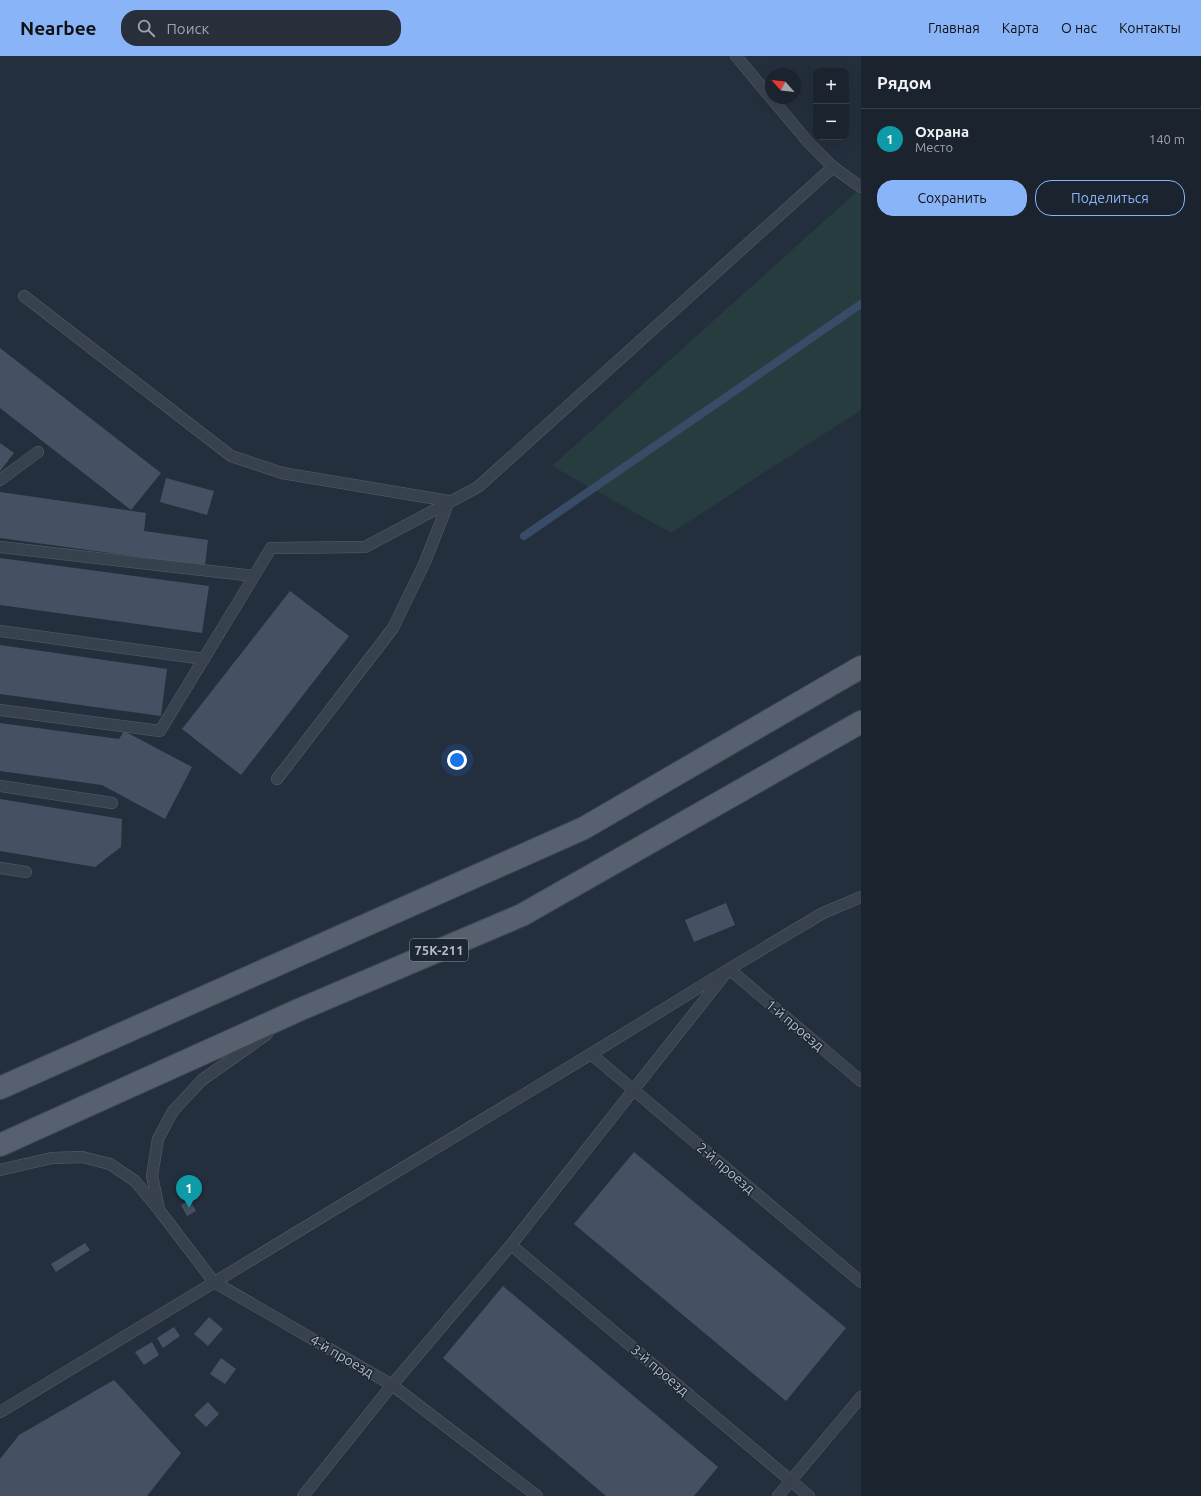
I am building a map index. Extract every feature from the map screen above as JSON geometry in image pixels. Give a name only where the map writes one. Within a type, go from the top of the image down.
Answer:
[{"type":"main road","points":[[0,1088],[584,828],[861,667]]},
{"type":"main road","name":"75К-211","points":[[0,1145],[301,1009],[522,915],[861,722]]},
{"type":"lane","points":[[736,56],[765,91]]},
{"type":"lane","points":[[776,104],[809,143],[833,167],[861,187]]},
{"type":"lane","points":[[0,710],[160,731],[271,548],[365,547],[449,501],[478,487],[833,167]]},
{"type":"lane","points":[[24,296],[231,456],[282,473],[449,501]]},
{"type":"lane","points":[[0,480],[38,452]]},
{"type":"lane","points":[[277,779],[393,628],[425,562],[449,501]]},
{"type":"lane","points":[[0,547],[254,576]]},
{"type":"lane","points":[[0,631],[204,659]]},
{"type":"lane","points":[[0,786],[112,803]]},
{"type":"lane","points":[[0,868],[26,872]]},
{"type":"lane","points":[[0,1412],[729,969],[823,913],[861,897]]},
{"type":"lane","points":[[303,1496],[392,1385],[511,1245],[729,969]]},
{"type":"lane","name":"1-й проезд","points":[[729,969],[861,1081]]},
{"type":"lane","points":[[159,1210],[152,1176],[158,1139],[173,1111],[202,1080],[301,1009]]},
{"type":"lane","name":"2-й проезд","points":[[591,1054],[861,1282]]},
{"type":"lane","name":"4-й проезд","points":[[0,1170],[52,1158],[82,1157],[110,1164],[135,1181],[214,1282],[392,1385],[537,1496]]},
{"type":"lane","name":"3-й проезд","points":[[511,1245],[809,1496]]},
{"type":"lane","points":[[778,1496],[861,1397]]},
{"type":"green space","points":[[861,188],[861,410],[671,533],[552,466]]},
{"type":"building","points":[[0,348],[161,473],[131,510],[0,408]]},
{"type":"building","points":[[0,443],[14,453],[0,471]]},
{"type":"building","points":[[166,478],[214,491],[207,515],[160,502]]},
{"type":"building","points":[[0,492],[146,513],[144,531],[208,540],[205,566],[0,538]]},
{"type":"building","points":[[0,558],[209,586],[202,633],[0,605]]},
{"type":"building","points":[[290,591],[349,636],[241,775],[182,729]]},
{"type":"building","points":[[0,645],[167,669],[161,716],[0,694]]},
{"type":"building","points":[[0,723],[119,739],[124,731],[192,767],[165,819],[102,785],[0,771]]},
{"type":"building","points":[[0,799],[122,819],[121,847],[95,867],[0,851]]},
{"type":"building","points":[[726,903],[735,925],[694,942],[685,920]]},
{"type":"building","points":[[634,1152],[846,1328],[786,1401],[574,1224]]},
{"type":"building","points":[[190,1200],[196,1211],[187,1216],[181,1205]]},
{"type":"building","points":[[85,1243],[90,1250],[56,1272],[51,1264]]},
{"type":"building","points":[[503,1286],[718,1467],[694,1496],[606,1496],[443,1358]]},
{"type":"building","points":[[209,1317],[223,1329],[208,1346],[194,1334]]},
{"type":"building","points":[[174,1327],[180,1336],[163,1348],[157,1338]]},
{"type":"building","points":[[152,1342],[159,1355],[144,1365],[135,1352]]},
{"type":"building","points":[[221,1358],[236,1369],[225,1384],[210,1374]]},
{"type":"building","points":[[114,1380],[181,1453],[147,1496],[0,1496],[0,1459],[19,1435]]},
{"type":"building","points":[[208,1402],[219,1414],[206,1427],[194,1415]]},
{"type":"waterway","points":[[524,536],[861,304]]},
{"type":"place","name":"Охрана","points":[[189,1208]]}]
